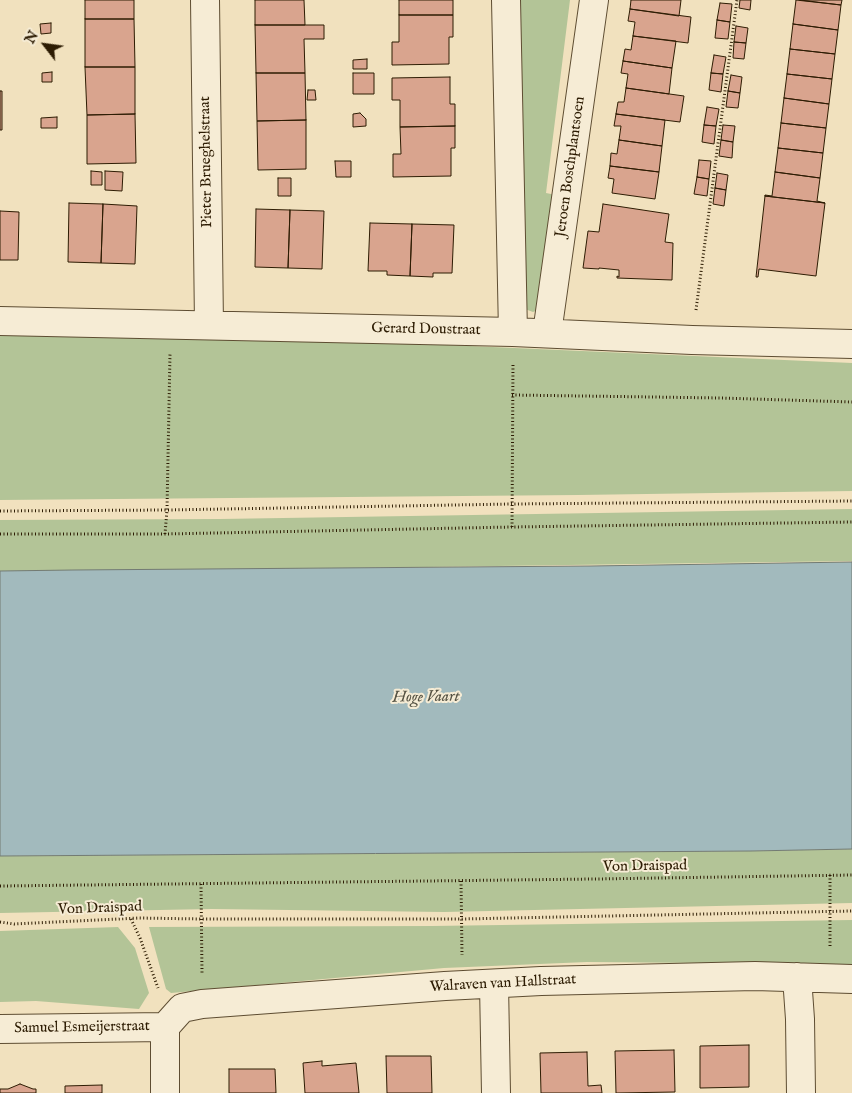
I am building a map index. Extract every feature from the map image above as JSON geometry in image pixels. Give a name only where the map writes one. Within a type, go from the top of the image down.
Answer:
[{"type":"street","name":"Pieter Brueghelstraat","points":[[206,0],[209,325]]},
{"type":"street","points":[[506,0],[514,332]]},
{"type":"street","name":"Jeroen Boschplantsoen","points":[[547,334],[594,0]]},
{"type":"street","name":"Gerard Doustraat","points":[[0,321],[514,332],[692,340],[852,344]]},
{"type":"street","name":"Walraven van Hallstraat","points":[[165,1027],[182,1008],[202,1004],[462,985],[560,980],[755,976],[841,978]]},
{"type":"street","points":[[797,977],[800,1019],[801,1093]]},
{"type":"street","points":[[494,984],[496,1093]]},
{"type":"street","name":"Samuel Esmeijerstraat","points":[[0,1029],[165,1027],[165,1093]]},
{"type":"path","points":[[692,340],[737,0]]},
{"type":"path","points":[[165,534],[171,324]]},
{"type":"path","points":[[512,527],[514,332]]},
{"type":"path","points":[[512,395],[852,402]]},
{"type":"path","points":[[0,511],[852,500]]},
{"type":"path","points":[[0,534],[165,534],[852,522]]},
{"type":"path","points":[[830,875],[830,912],[841,978]]},
{"type":"path","name":"Von Draispad","points":[[0,886],[852,875]]},
{"type":"path","points":[[461,881],[462,985]]},
{"type":"path","points":[[201,884],[202,1004]]},
{"type":"path","name":"Von Draispad","points":[[0,922],[14,924],[131,919],[462,919],[852,911]]},
{"type":"path","name":"Samuel Esmeijerstraat","points":[[131,919],[140,938],[160,994],[165,1027]]},
{"type":"green space","points":[[518,0],[570,0],[546,193],[556,195],[538,310],[533,312],[525,309]]},
{"type":"green space","points":[[0,329],[447,345],[852,363],[852,491],[0,500]]},
{"type":"green space","points":[[852,509],[852,561],[0,573],[0,520],[220,519]]},
{"type":"green space","points":[[852,849],[852,903],[444,912],[212,909],[0,913],[0,856]]},
{"type":"green space","points":[[852,920],[852,965],[587,962],[444,968],[171,993],[166,989],[149,927],[432,926]]},
{"type":"green space","points":[[118,927],[135,948],[149,993],[139,1009],[36,1001],[0,1002],[0,931]]},
{"type":"water","name":"Hoge Vaart","points":[[852,562],[852,849],[0,856],[0,571]]},
{"type":"building","points":[[85,0],[134,0],[134,19],[85,19]]},
{"type":"building","points":[[255,0],[304,0],[305,25],[255,25]]},
{"type":"building","points":[[399,0],[453,0],[453,15],[399,15]]},
{"type":"building","points":[[631,0],[681,0],[679,16],[630,9]]},
{"type":"building","points":[[740,0],[751,0],[750,10],[739,8]]},
{"type":"building","points":[[796,0],[841,5],[838,30],[793,24]]},
{"type":"building","points":[[800,0],[842,0],[841,5]]},
{"type":"building","points":[[720,3],[732,4],[730,22],[717,20]]},
{"type":"building","points":[[630,9],[691,17],[688,43],[633,36],[635,22],[628,21]]},
{"type":"building","points":[[399,15],[453,15],[453,37],[449,37],[449,64],[392,65],[392,42],[399,42]]},
{"type":"building","points":[[85,19],[134,19],[135,67],[85,67]]},
{"type":"building","points":[[717,20],[730,22],[728,39],[715,38]]},
{"type":"building","points":[[51,23],[51,33],[41,34],[40,24]]},
{"type":"building","points":[[793,24],[838,30],[835,54],[790,49]]},
{"type":"building","points":[[255,25],[324,25],[324,39],[304,39],[305,73],[256,73]]},
{"type":"building","points":[[736,26],[748,28],[746,43],[734,42]]},
{"type":"building","points":[[633,36],[676,41],[672,68],[623,61],[625,49],[631,50]]},
{"type":"building","points":[[734,42],[746,43],[744,59],[733,58]]},
{"type":"building","points":[[790,49],[835,54],[832,79],[787,74]]},
{"type":"building","points":[[714,55],[726,57],[723,74],[711,73]]},
{"type":"building","points":[[367,59],[367,69],[353,69],[353,60]]},
{"type":"building","points":[[623,61],[672,68],[669,94],[626,88],[628,74],[621,73]]},
{"type":"building","points":[[85,67],[135,67],[135,114],[87,115]]},
{"type":"building","points":[[52,72],[52,82],[42,82],[42,73]]},
{"type":"building","points":[[256,73],[305,73],[306,120],[257,121]]},
{"type":"building","points":[[353,73],[374,73],[374,94],[353,94]]},
{"type":"building","points":[[711,73],[723,74],[721,92],[709,90]]},
{"type":"building","points":[[787,74],[832,79],[829,104],[784,98]]},
{"type":"building","points":[[731,75],[742,77],[740,93],[728,91]]},
{"type":"building","points":[[450,77],[450,104],[455,104],[455,126],[400,127],[400,100],[392,100],[392,78]]},
{"type":"building","points":[[626,88],[684,96],[680,122],[616,114],[618,102],[624,102]]},
{"type":"building","points":[[308,90],[315,90],[316,100],[307,100]]},
{"type":"building","points":[[0,91],[2,91],[2,130],[0,130]]},
{"type":"building","points":[[728,91],[740,93],[738,108],[726,107]]},
{"type":"building","points":[[784,98],[829,104],[826,128],[781,123]]},
{"type":"building","points":[[707,107],[719,109],[716,126],[704,125]]},
{"type":"building","points":[[360,113],[366,119],[366,126],[353,127],[353,114]]},
{"type":"building","points":[[135,114],[136,163],[87,164],[87,115]]},
{"type":"building","points":[[616,114],[665,120],[662,146],[619,140],[621,126],[614,126]]},
{"type":"building","points":[[57,117],[57,128],[41,128],[41,118]]},
{"type":"building","points":[[306,120],[306,169],[258,170],[257,121]]},
{"type":"building","points":[[781,123],[826,128],[823,153],[778,148]]},
{"type":"building","points":[[704,125],[716,126],[714,144],[702,142]]},
{"type":"building","points":[[723,125],[735,126],[733,142],[721,140]]},
{"type":"building","points":[[455,126],[455,148],[451,148],[451,176],[393,177],[393,154],[401,154],[400,127]]},
{"type":"building","points":[[619,140],[662,146],[659,172],[610,166],[611,153],[617,154]]},
{"type":"building","points":[[721,140],[733,142],[732,158],[719,156]]},
{"type":"building","points":[[778,148],[823,153],[820,178],[775,172]]},
{"type":"building","points":[[699,160],[711,161],[709,179],[697,177]]},
{"type":"building","points":[[335,161],[351,161],[351,177],[336,177]]},
{"type":"building","points":[[610,166],[659,172],[655,199],[612,193],[614,179],[608,178]]},
{"type":"building","points":[[91,171],[102,172],[102,185],[91,185]]},
{"type":"building","points":[[105,171],[123,172],[122,191],[105,190]]},
{"type":"building","points":[[775,172],[820,178],[817,201],[825,203],[765,196],[772,196]]},
{"type":"building","points":[[717,173],[728,175],[726,190],[715,188]]},
{"type":"building","points":[[697,177],[709,179],[707,196],[694,194]]},
{"type":"building","points":[[278,178],[291,178],[291,196],[278,196]]},
{"type":"building","points":[[715,188],[726,190],[724,206],[713,204]]},
{"type":"building","points":[[765,196],[825,203],[816,276],[759,269],[758,277],[756,277]]},
{"type":"building","points":[[69,203],[103,204],[101,263],[68,262]]},
{"type":"building","points":[[103,204],[137,206],[135,264],[101,263]]},
{"type":"building","points":[[603,204],[669,214],[665,242],[673,243],[672,280],[617,278],[617,276],[619,277],[619,270],[583,268],[588,231],[599,232]]},
{"type":"building","points":[[256,209],[290,210],[288,268],[255,267]]},
{"type":"building","points":[[290,210],[324,211],[322,269],[288,268]]},
{"type":"building","points":[[0,211],[19,212],[18,260],[0,260]]},
{"type":"building","points":[[370,223],[412,224],[410,276],[387,275],[387,271],[368,271]]},
{"type":"building","points":[[412,224],[454,225],[452,273],[433,273],[433,277],[410,276]]},
{"type":"building","points":[[749,1045],[749,1087],[700,1088],[700,1046]]},
{"type":"building","points":[[674,1050],[675,1092],[616,1093],[615,1051]]},
{"type":"building","points":[[587,1052],[588,1086],[601,1085],[602,1093],[541,1093],[540,1053]]},
{"type":"building","points":[[386,1056],[431,1056],[432,1093],[387,1093]]},
{"type":"building","points":[[322,1061],[322,1066],[356,1063],[359,1093],[305,1093],[303,1063]]},
{"type":"building","points":[[229,1069],[275,1069],[276,1093],[229,1093]]},
{"type":"building","points":[[20,1084],[36,1089],[36,1093],[0,1093],[0,1089],[8,1089]]},
{"type":"building","points":[[102,1085],[102,1093],[65,1093],[65,1086]]}]
